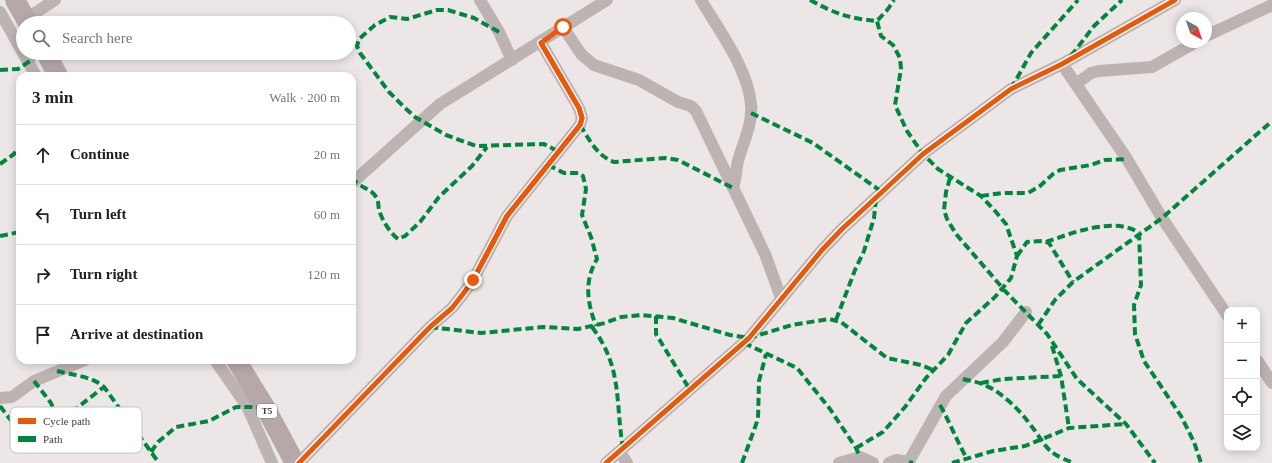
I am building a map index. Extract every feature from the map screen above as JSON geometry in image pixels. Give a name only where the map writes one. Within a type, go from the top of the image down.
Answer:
[{"type":"highway","points":[[16,0],[24,16]]},
{"type":"highway","points":[[50,60],[56,72]]},
{"type":"highway","name":"T5","points":[[239,364],[265,406],[295,463]]},
{"type":"street","points":[[34,16],[55,0]]},
{"type":"street","points":[[480,0],[499,32],[512,60]]},
{"type":"street","points":[[356,179],[440,104],[541,43],[563,27],[607,0]]},
{"type":"street","points":[[701,0],[736,61],[746,82],[751,104],[750,122],[738,162],[733,188]]},
{"type":"street","points":[[606,463],[749,338],[781,298],[842,229],[923,154],[1011,89],[1062,64],[1175,0]]},
{"type":"street","points":[[1212,33],[1272,5]]},
{"type":"street","points":[[0,12],[16,40]]},
{"type":"street","points":[[563,27],[581,54],[594,65],[639,80],[678,102],[693,108],[699,117],[765,254],[781,298]]},
{"type":"street","points":[[299,463],[409,348],[452,308],[473,280],[507,216],[580,125],[582,118],[579,108],[541,43]]},
{"type":"street","points":[[1076,84],[1091,73],[1099,71],[1152,66],[1185,48]]},
{"type":"street","points":[[27,60],[34,72]]},
{"type":"street","points":[[1062,64],[1127,160],[1162,218],[1224,311]]},
{"type":"street","points":[[888,463],[896,460],[908,463],[946,396],[1003,342],[1026,312]]},
{"type":"street","points":[[0,398],[12,397],[34,381],[75,364]]},
{"type":"street","points":[[218,364],[247,406],[272,463]]},
{"type":"street","points":[[1260,365],[1272,383]]},
{"type":"street","points":[[620,452],[627,463]]},
{"type":"street","points":[[839,463],[860,458],[873,463]]},
{"type":"marked path","points":[[810,0],[842,15],[877,21],[894,0]]},
{"type":"marked path","points":[[1011,89],[1031,53],[1078,0]]},
{"type":"marked path","points":[[1071,56],[1094,26],[1122,0]]},
{"type":"marked path","points":[[499,32],[474,18],[448,10],[437,10],[407,19],[390,17],[375,25],[359,39],[357,46],[360,53],[389,92],[415,117],[446,135],[476,146],[544,144],[559,152]]},
{"type":"marked path","points":[[856,448],[883,432],[905,407],[926,378],[948,355],[966,323],[995,297],[1011,278],[1017,256],[1006,224],[996,212],[981,196],[938,169],[923,154],[907,131],[895,105],[901,69],[900,58],[893,45],[881,36],[877,21]]},
{"type":"marked path","points":[[0,70],[18,69],[32,60]]},
{"type":"marked path","points":[[751,113],[813,143],[882,192]]},
{"type":"marked path","points":[[1038,325],[1055,300],[1073,282],[1162,218],[1272,121]]},
{"type":"marked path","points":[[580,125],[598,151],[603,156],[614,162],[665,158],[678,160],[733,188]]},
{"type":"marked path","points":[[356,182],[374,194],[384,222],[389,230],[398,239],[405,236],[420,222],[439,197],[472,166],[487,147]]},
{"type":"marked path","points":[[0,164],[16,151]]},
{"type":"marked path","points":[[981,196],[1002,193],[1028,193],[1040,186],[1053,174],[1060,170],[1091,165],[1105,160],[1127,159]]},
{"type":"marked path","points":[[548,165],[564,173],[579,173],[583,176],[586,189],[582,215],[591,237],[597,259],[590,275],[588,292],[596,326]]},
{"type":"marked path","points":[[950,178],[946,192],[944,210],[947,219],[956,234],[1006,292],[1047,334],[1077,379],[1126,424],[1155,463]]},
{"type":"marked path","points":[[836,320],[864,251],[874,218],[876,198]]},
{"type":"marked path","points":[[1046,242],[1068,234],[1106,226],[1129,228],[1139,233],[1141,285],[1134,305],[1135,334],[1144,361],[1181,416],[1194,442],[1201,463]]},
{"type":"marked path","points":[[0,236],[16,233]]},
{"type":"marked path","points":[[1017,256],[1027,242],[1043,241],[1049,243],[1073,282]]},
{"type":"marked path","points":[[430,327],[481,333],[543,327],[578,329],[605,323],[621,317],[642,315],[673,318],[730,335],[749,338],[792,325],[829,319],[841,322],[887,358],[921,365],[933,370]]},
{"type":"marked path","points":[[656,316],[656,334],[690,390]]},
{"type":"marked path","points":[[592,327],[602,342],[609,357],[613,371],[623,448]]},
{"type":"marked path","points":[[744,343],[797,368],[830,409],[856,448],[860,457]]},
{"type":"marked path","points":[[1052,346],[1061,376],[1069,428]]},
{"type":"marked path","points":[[742,463],[758,419],[759,381],[766,354]]},
{"type":"marked path","points":[[57,371],[94,380],[104,387],[118,407]]},
{"type":"marked path","points":[[981,383],[1003,379],[1061,376]]},
{"type":"marked path","points":[[963,379],[980,383],[1008,400],[1025,417],[1051,451],[1056,455],[1074,463]]},
{"type":"marked path","points":[[34,381],[53,407]]},
{"type":"marked path","points":[[78,407],[104,387]]},
{"type":"marked path","points":[[940,405],[967,459]]},
{"type":"marked path","points":[[0,406],[10,419]]},
{"type":"marked path","points":[[151,452],[158,442],[176,427],[209,421],[236,407],[265,407]]},
{"type":"marked path","points":[[952,463],[993,451],[1025,446],[1069,428],[1126,424]]},
{"type":"marked path","points":[[142,440],[159,463]]},
{"type":"marked path","points":[[909,462],[913,463]]},
{"type":"cycle path","points":[[606,463],[749,338],[822,250],[842,229],[923,154],[1011,89],[1062,64],[1175,0]]},
{"type":"cycle path","points":[[299,463],[430,327],[452,308],[473,280],[507,216],[580,125],[582,118],[579,108],[541,43]]},
{"type":"route","points":[[473,280],[507,216],[580,125],[582,118],[579,108],[541,43],[563,27]]}]
